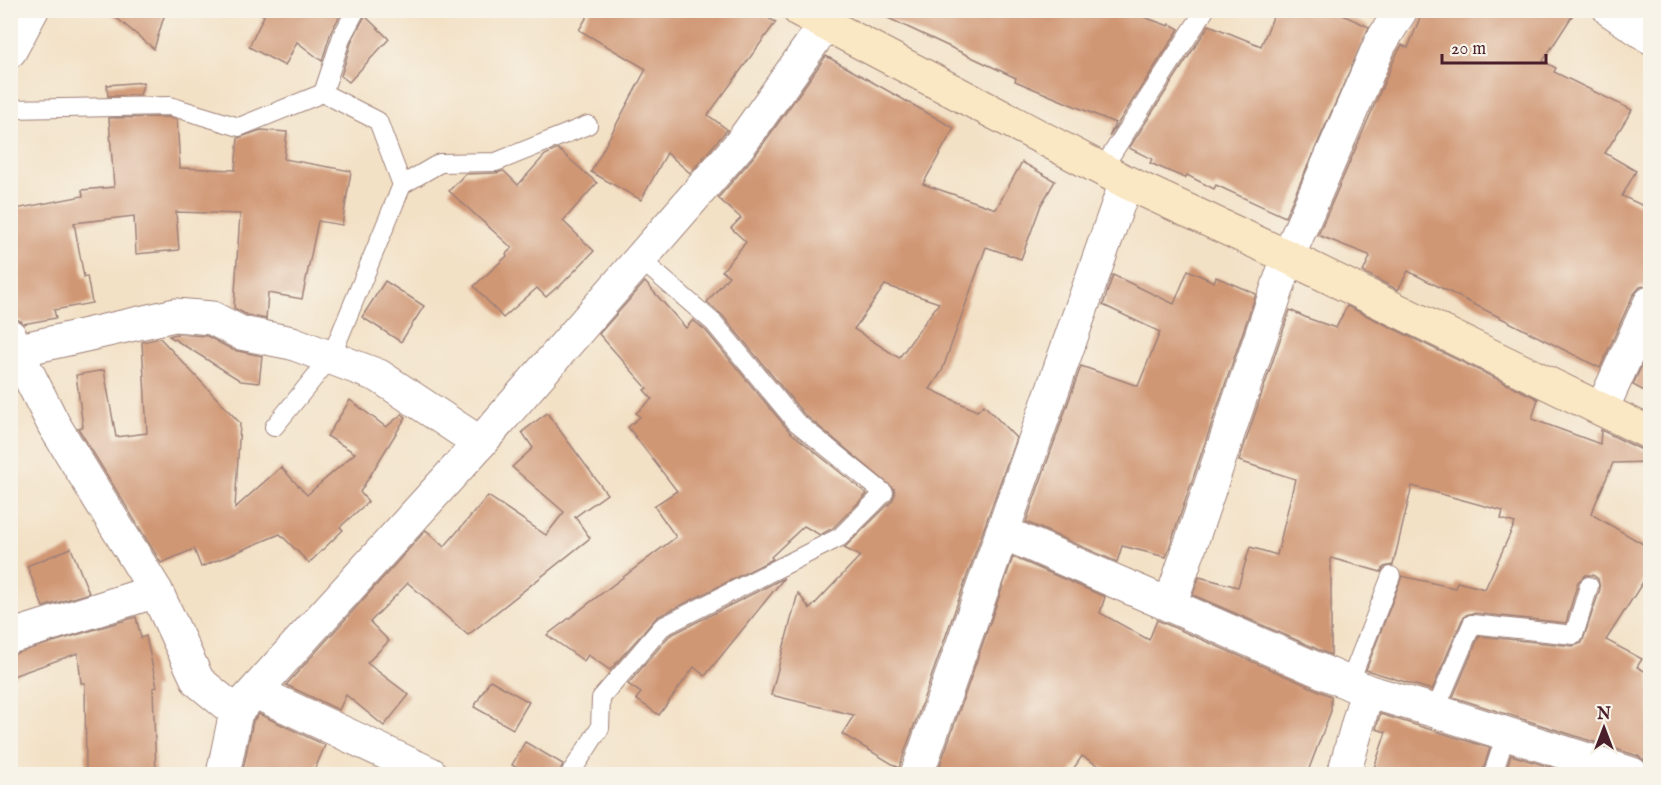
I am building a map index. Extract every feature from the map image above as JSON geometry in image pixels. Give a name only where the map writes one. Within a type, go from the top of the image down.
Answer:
[{"type":"street","points":[[10,51],[32,10]]},
{"type":"street","points":[[1170,605],[1288,257],[1380,44],[1401,10]]},
{"type":"street","points":[[1610,10],[1650,37]]},
{"type":"street","points":[[223,774],[246,702],[480,442],[741,143],[806,14],[1114,176],[1288,257],[1650,433]]},
{"type":"street","points":[[917,774],[1002,532],[1114,176]]},
{"type":"street","points":[[1602,409],[1650,303]]},
{"type":"street","points":[[431,774],[198,681],[156,591],[54,425],[12,346],[175,315],[212,318],[242,333],[292,343],[379,376],[480,442]]},
{"type":"street","points":[[1002,532],[1358,688],[1632,774]]},
{"type":"street","points":[[10,637],[156,591]]},
{"type":"street","points":[[1344,774],[1358,688]]},
{"type":"lane","points":[[322,93],[342,36],[356,10]]},
{"type":"lane","points":[[1114,176],[1206,10]]},
{"type":"lane","points":[[10,109],[170,106],[238,127],[322,93],[378,121],[402,185]]},
{"type":"lane","points":[[274,427],[331,357],[402,185],[440,163],[496,162],[588,125]]},
{"type":"lane","points":[[570,774],[600,728],[601,698],[662,627],[840,537],[884,493],[796,422],[714,323],[640,259]]},
{"type":"lane","points":[[1358,688],[1391,576]]},
{"type":"lane","points":[[1435,711],[1472,624],[1574,635],[1589,586]]},
{"type":"lane","points":[[1492,774],[1506,734]]},
{"type":"building","points":[[107,10],[166,10],[154,49]]},
{"type":"building","points":[[257,10],[343,10],[331,32],[322,61],[297,42],[285,66],[249,47],[264,16]]},
{"type":"building","points":[[591,10],[752,10],[776,22],[708,115],[728,130],[690,173],[667,153],[641,200],[591,172],[646,69],[579,30]]},
{"type":"building","points":[[871,10],[1124,10],[1179,29],[1109,137],[1115,123],[1015,81],[1016,78]]},
{"type":"building","points":[[1276,10],[1332,10],[1369,27],[1285,217],[1216,185],[1214,189],[1187,175],[1185,178],[1150,163],[1152,159],[1129,148],[1209,25],[1261,46]]},
{"type":"building","points":[[1423,10],[1576,10],[1543,61],[1556,68],[1554,72],[1632,110],[1605,153],[1636,171],[1622,196],[1650,209],[1650,285],[1640,287],[1633,295],[1600,368],[1408,271],[1398,290],[1363,272],[1369,255],[1318,235],[1397,53],[1402,45],[1408,48]]},
{"type":"building","points":[[365,16],[389,39],[349,82],[341,76],[352,40]]},
{"type":"building","points":[[826,56],[954,128],[923,184],[996,209],[1022,162],[1055,181],[1041,205],[1021,259],[986,247],[942,371],[930,389],[977,411],[984,405],[1016,438],[899,768],[842,734],[854,715],[771,695],[798,593],[810,609],[860,556],[844,548],[892,501],[895,495],[894,489],[804,414],[723,316],[707,302],[729,276],[722,271],[746,242],[731,228],[741,218],[718,198],[756,154]],"holes":[[[885,285],[939,303],[899,358],[854,329]]]},
{"type":"building","points":[[144,82],[140,95],[108,96],[107,85]]},
{"type":"building","points":[[168,117],[177,120],[180,168],[235,170],[238,138],[261,130],[287,132],[284,159],[351,171],[342,225],[318,221],[302,299],[268,293],[266,319],[247,315],[234,308],[240,214],[176,212],[179,250],[136,254],[134,216],[74,223],[84,277],[87,276],[92,303],[54,310],[56,318],[23,324],[21,321],[10,318],[10,210],[83,196],[82,190],[114,187],[109,118]]},
{"type":"building","points":[[558,149],[597,183],[563,221],[594,251],[558,288],[546,297],[537,288],[503,318],[474,286],[507,256],[506,254],[512,248],[449,191],[465,174],[504,171],[518,185],[545,155]]},
{"type":"building","points":[[1188,270],[1214,282],[1216,277],[1256,294],[1166,557],[1122,546],[1117,562],[1026,522],[1081,366],[1138,386],[1160,332],[1103,305],[1113,275],[1174,304]]},
{"type":"building","points":[[385,281],[424,306],[401,342],[362,317]]},
{"type":"building","points":[[645,282],[686,328],[693,320],[706,331],[789,431],[867,494],[833,528],[820,535],[804,526],[771,557],[773,559],[657,617],[610,670],[588,655],[584,661],[547,635],[676,537],[654,506],[677,491],[628,427],[640,417],[636,413],[652,399],[644,390],[647,388],[599,334]]},
{"type":"building","points":[[1347,306],[1538,399],[1532,419],[1600,444],[1601,430],[1650,452],[1650,462],[1613,463],[1591,514],[1650,548],[1650,571],[1606,640],[1642,659],[1637,667],[1650,674],[1650,774],[1646,762],[1638,756],[1453,697],[1479,636],[1573,646],[1582,643],[1600,589],[1598,579],[1593,575],[1586,575],[1578,582],[1566,623],[1473,613],[1466,615],[1432,690],[1366,670],[1402,576],[1455,588],[1457,582],[1485,589],[1515,523],[1501,519],[1503,511],[1412,486],[1393,565],[1384,567],[1381,572],[1331,558],[1331,655],[1193,595],[1199,577],[1238,587],[1250,547],[1277,555],[1295,479],[1239,461],[1290,310],[1336,328]]},
{"type":"building","points":[[176,334],[207,336],[233,350],[262,356],[259,383],[241,381],[169,336]]},
{"type":"building","points":[[160,338],[240,423],[235,508],[281,467],[307,495],[355,453],[327,436],[350,400],[386,427],[402,414],[406,417],[360,492],[368,502],[340,527],[343,530],[309,563],[280,534],[201,567],[194,549],[161,563],[78,428],[83,427],[76,375],[104,370],[116,437],[147,433],[142,342]]},
{"type":"building","points":[[1650,347],[1650,394],[1633,385]]},
{"type":"building","points":[[547,413],[607,494],[575,517],[590,538],[468,635],[408,583],[370,622],[389,641],[367,663],[409,695],[384,726],[346,695],[339,710],[286,685],[426,530],[444,547],[488,496],[546,535],[564,512],[512,467],[533,448],[522,432]]},
{"type":"building","points":[[71,548],[89,593],[43,607],[27,566]]},
{"type":"building","points":[[1013,557],[1105,597],[1100,613],[1149,640],[1157,620],[1331,696],[1331,711],[1307,774],[1113,774],[1082,756],[1070,774],[937,774]]},
{"type":"building","points":[[784,578],[705,676],[694,667],[659,715],[636,699],[641,693],[628,684],[669,636]]},
{"type":"building","points":[[136,617],[141,638],[146,636],[157,687],[153,688],[156,774],[86,774],[85,683],[81,683],[78,653],[10,677],[10,655]]},
{"type":"building","points":[[490,680],[529,702],[513,729],[474,707]]},
{"type":"building","points":[[259,714],[325,745],[313,774],[242,774],[253,721]]},
{"type":"building","points":[[1380,714],[1490,748],[1482,774],[1372,774],[1386,732],[1376,729]]},
{"type":"building","points":[[525,742],[563,764],[559,774],[527,774],[512,765]]},
{"type":"building","points":[[1511,755],[1572,774],[1505,774]]}]
